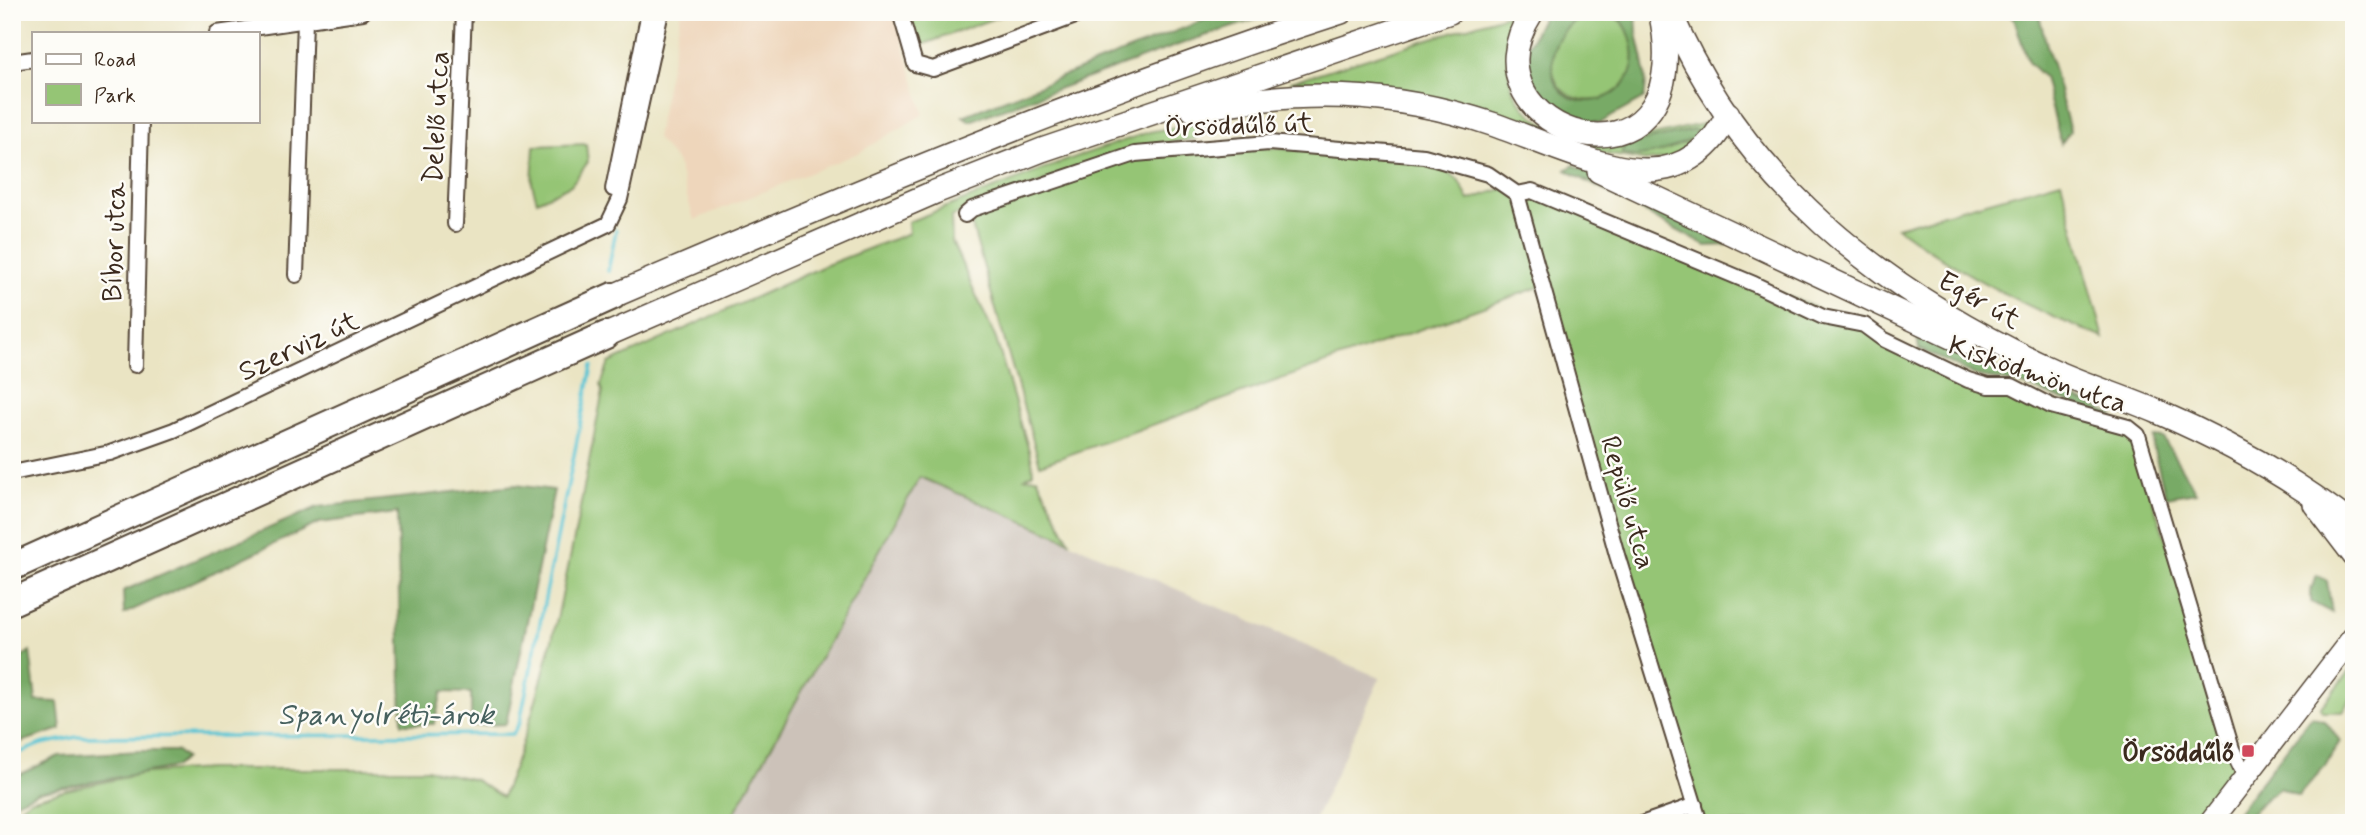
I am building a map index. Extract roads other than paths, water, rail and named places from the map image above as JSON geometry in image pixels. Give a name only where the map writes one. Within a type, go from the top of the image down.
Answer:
[{"type":"highway","points":[[12,567],[613,296]]},
{"type":"highway","points":[[12,601],[606,335]]},
{"type":"main road","points":[[613,296],[911,169],[1068,106],[1341,12]]},
{"type":"main road","points":[[606,335],[935,192],[1042,150],[1450,12]]},
{"type":"main road","points":[[1532,12],[1517,44],[1515,58],[1521,86],[1532,105],[1555,124],[1574,133],[1595,136],[1610,135],[1639,123],[1657,102],[1667,65],[1667,37],[1661,12]]},
{"type":"main road","name":"Egér út","points":[[1670,12],[1690,56],[1728,114],[1788,191],[1847,247],[1935,310],[2048,368],[2203,433],[2260,462],[2354,526]]},
{"type":"main road","points":[[1042,150],[1090,145],[1189,111],[1255,99],[1320,94],[1359,95],[1442,110],[1629,168],[1663,168],[1691,158],[1710,145],[1728,114]]},
{"type":"main road","points":[[1534,139],[2001,360],[2048,368]]},
{"type":"main road","points":[[2308,493],[2354,555]]},
{"type":"street","points":[[224,32],[363,12]]},
{"type":"street","name":"Delelő utca","points":[[455,224],[464,12]]},
{"type":"street","points":[[594,232],[611,200],[649,12]]},
{"type":"street","points":[[594,232],[608,225],[619,202],[661,12]]},
{"type":"street","points":[[900,12],[915,64],[933,69],[1086,12]]},
{"type":"street","points":[[296,275],[305,21]]},
{"type":"street","points":[[12,62],[32,59]]},
{"type":"street","name":"Bíbor utca","points":[[135,365],[141,122]]},
{"type":"street","name":"Örsöddűlő út","points":[[965,215],[972,209],[1135,154],[1269,143],[1424,156],[1488,174],[1517,194]]},
{"type":"street","name":"Kisködmön utca","points":[[1517,194],[1532,191],[1754,284],[1823,317],[1864,325],[1883,339],[1968,380],[1988,386],[2012,386],[2052,406],[2128,427],[2138,435],[2232,749],[2245,776]]},
{"type":"street","name":"Repülő utca","points":[[1517,194],[1617,555],[1700,823]]},
{"type":"street","name":"Szerviz út","points":[[12,473],[110,453],[174,430],[594,232]]},
{"type":"street","points":[[2210,823],[2354,636]]},
{"type":"street","points":[[1644,823],[1695,806]]},
{"type":"waterway","name":"Spanyolréti-árok","points":[[608,271],[616,230]]},
{"type":"waterway","name":"Spanyolréti-árok","points":[[12,756],[41,744],[77,737],[513,734],[520,722],[592,366]]},
{"type":"place","name":"Örsöddűlő","points":[[2248,751]]}]
